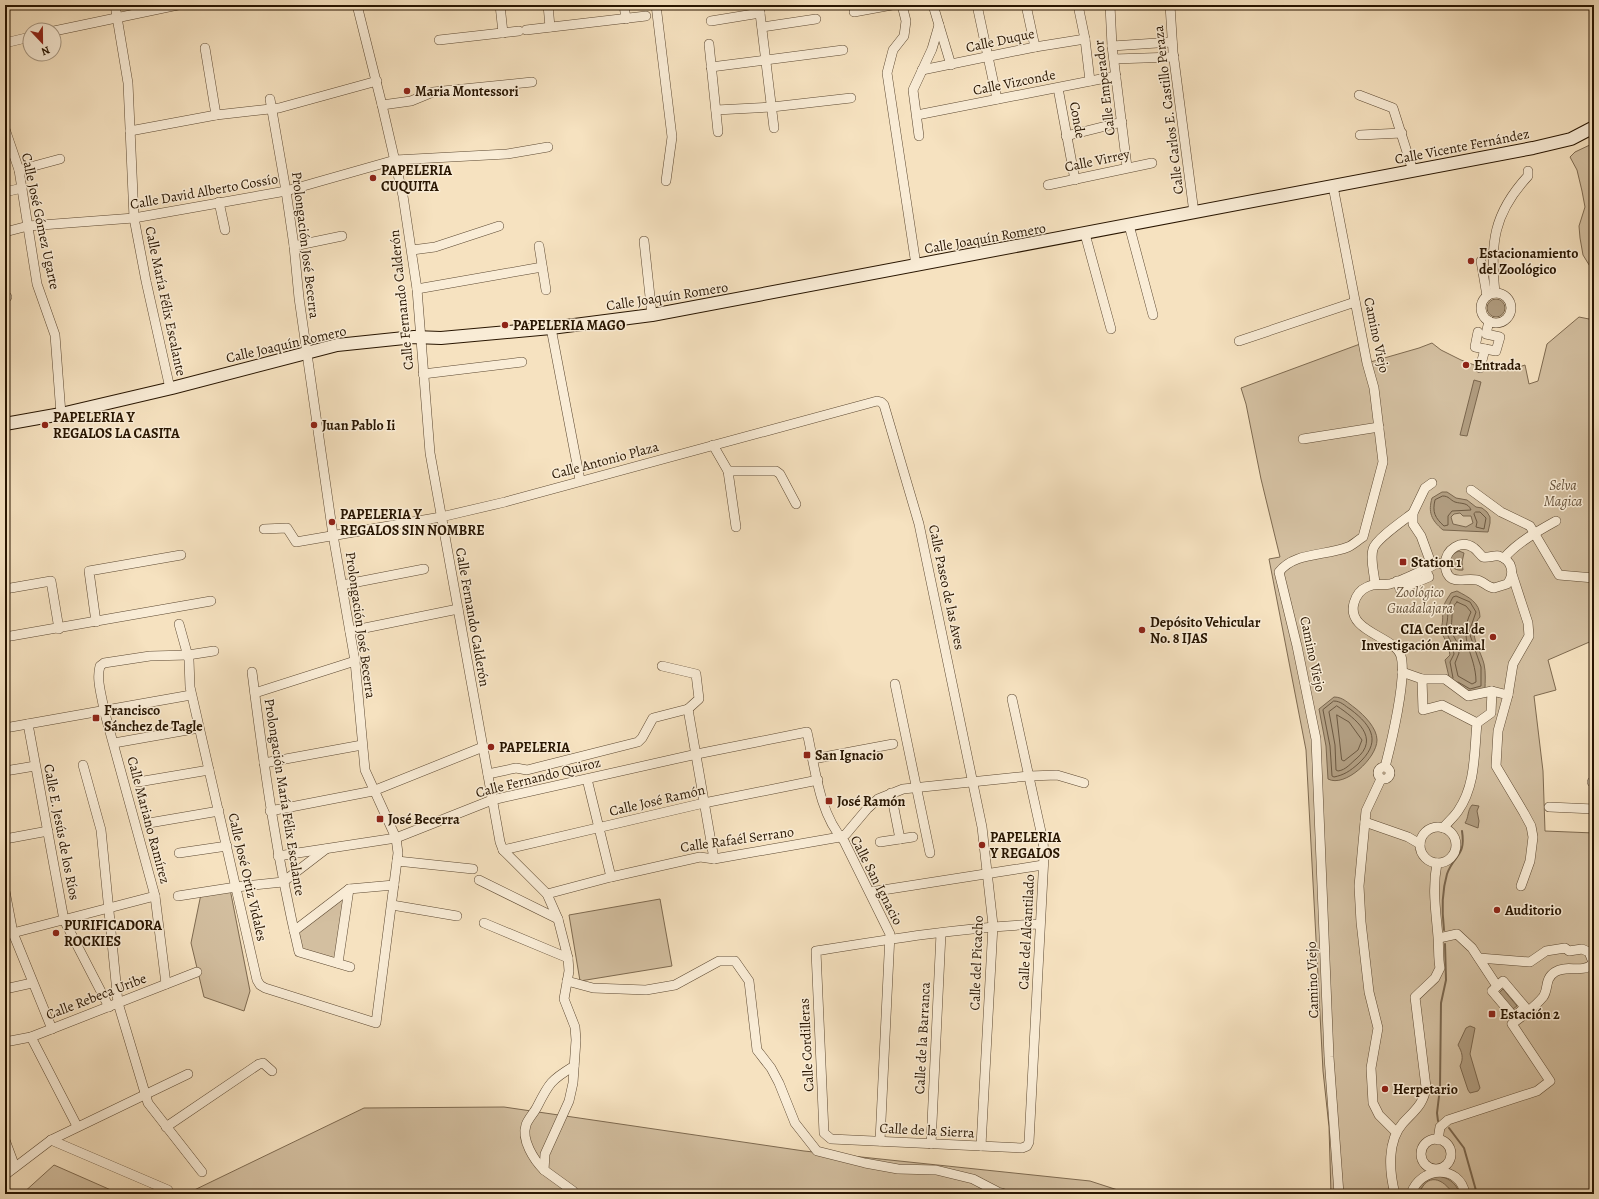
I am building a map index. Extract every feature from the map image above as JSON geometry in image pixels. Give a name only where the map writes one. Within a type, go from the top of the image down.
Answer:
[{"type":"street","name":"Calle María Félix Escalante","points":[[115,5],[128,83],[134,218],[146,281],[172,388]]},
{"type":"street","points":[[62,29],[178,5]]},
{"type":"street","name":"Calle Fernando Calderón","points":[[357,5],[395,160],[412,250],[417,289],[430,453],[492,800],[500,842],[503,850]]},
{"type":"street","points":[[500,5],[503,33]]},
{"type":"street","points":[[548,5],[550,27]]},
{"type":"street","points":[[624,5],[626,18]]},
{"type":"street","points":[[656,5],[672,137],[666,181]]},
{"type":"street","points":[[854,12],[892,5]]},
{"type":"street","points":[[902,5],[906,21],[904,36],[893,50],[887,73],[916,265]]},
{"type":"street","points":[[933,5],[951,65]]},
{"type":"street","points":[[977,5],[997,99]]},
{"type":"street","points":[[1026,5],[1035,47]]},
{"type":"street","points":[[1078,5],[1085,39],[1090,81]]},
{"type":"street","name":"Calle Emperador","points":[[1110,5],[1112,46],[1127,167]]},
{"type":"street","name":"Calle Carlos E. Castillo Peraza","points":[[1170,5],[1172,42],[1194,213]]},
{"type":"street","points":[[1590,5],[1594,7]]},
{"type":"street","points":[[712,21],[760,9],[774,128]]},
{"type":"street","points":[[439,40],[646,16]]},
{"type":"street","points":[[762,26],[816,19]]},
{"type":"street","points":[[919,136],[913,90],[932,49],[940,25]]},
{"type":"street","points":[[5,43],[22,39]]},
{"type":"street","name":"Calle Duque","points":[[922,70],[1035,47],[1085,39]]},
{"type":"street","points":[[1112,46],[1172,42]]},
{"type":"street","points":[[1151,43],[1152,57]]},
{"type":"street","points":[[709,44],[718,132]]},
{"type":"street","points":[[205,48],[216,115]]},
{"type":"street","points":[[711,67],[843,50]]},
{"type":"street","points":[[1114,59],[1174,57]]},
{"type":"street","name":"Calle Vizconde","points":[[917,115],[1116,76]]},
{"type":"street","points":[[130,131],[271,103],[279,108],[377,82]]},
{"type":"street","points":[[382,105],[412,101],[433,92],[532,82]]},
{"type":"street","name":"Conde","points":[[1058,88],[1075,180]]},
{"type":"street","points":[[1359,95],[1393,108],[1413,171]]},
{"type":"street","points":[[716,110],[851,98]]},
{"type":"street","name":"Prolongación José Becerra","points":[[271,103],[294,246],[299,298],[333,535],[355,661],[365,770],[396,838],[398,861],[376,1022]]},
{"type":"street","points":[[1066,136],[1122,122]]},
{"type":"street","name":"Calle Vicente Fernández","points":[[1333,186],[1556,143],[1571,139],[1594,127]]},
{"type":"street","name":"Calle José Gómez Ugarte","points":[[5,129],[19,170],[37,284],[55,335],[61,414]]},
{"type":"street","points":[[1360,135],[1402,133]]},
{"type":"street","name":"Calle David Alberto Cossío","points":[[5,232],[28,226],[134,218],[286,191],[395,160],[507,154],[548,147]]},
{"type":"street","points":[[19,170],[60,159]]},
{"type":"street","name":"Calle Virrey","points":[[1048,185],[1127,167],[1152,163]]},
{"type":"street","points":[[1491,294],[1504,296],[1510,303],[1510,313],[1501,322],[1489,321],[1482,314],[1481,304],[1491,294],[1495,235],[1501,216],[1514,193],[1528,176],[1528,171]]},
{"type":"street","name":"Calle Joaquín Romero","points":[[5,424],[61,414],[172,388],[307,352],[337,346],[421,337],[441,338],[551,328],[652,315],[1333,186]]},
{"type":"street","name":"Camino Viejo","points":[[1333,186],[1367,363],[1374,388],[1383,462],[1363,537],[1348,547],[1295,560],[1284,565],[1279,572],[1297,646],[1316,739],[1322,846],[1329,1057],[1339,1194]]},
{"type":"street","points":[[5,192],[22,188]]},
{"type":"street","points":[[219,202],[225,230]]},
{"type":"street","points":[[1129,225],[1153,315]]},
{"type":"street","points":[[412,250],[435,247],[499,226]]},
{"type":"street","points":[[1085,234],[1111,329]]},
{"type":"street","points":[[294,246],[342,236]]},
{"type":"street","points":[[644,241],[652,315]]},
{"type":"street","points":[[538,246],[546,290]]},
{"type":"street","points":[[1482,261],[1491,294]]},
{"type":"street","points":[[417,289],[542,267]]},
{"type":"street","points":[[1239,341],[1355,302]]},
{"type":"street","points":[[1478,332],[1500,337],[1496,351],[1475,347],[1478,332],[1489,321]]},
{"type":"street","points":[[551,328],[580,480]]},
{"type":"street","points":[[1480,368],[1485,349]]},
{"type":"street","points":[[423,374],[522,362]]},
{"type":"street","name":"Calle Antonio Plaza","points":[[264,529],[287,528],[296,542],[441,516],[505,502],[580,480],[877,401],[881,402]]},
{"type":"street","name":"Calle Paseo de las Aves","points":[[881,402],[884,405],[919,524],[973,781]]},
{"type":"street","points":[[1303,439],[1379,427]]},
{"type":"street","points":[[713,445],[728,471],[736,527]]},
{"type":"street","points":[[728,471],[776,471],[780,474],[796,504]]},
{"type":"street","points":[[1428,566],[1421,536],[1413,524],[1413,513],[1425,488],[1432,483]]},
{"type":"street","points":[[1471,490],[1501,512],[1530,526],[1552,566],[1559,575],[1594,578]]},
{"type":"street","points":[[1375,583],[1372,557],[1373,547],[1383,536],[1413,513]]},
{"type":"street","points":[[1504,558],[1510,551],[1556,520]]},
{"type":"street","points":[[1512,574],[1507,584],[1494,588],[1477,580],[1460,581],[1454,579],[1448,573],[1445,564],[1450,551],[1462,545],[1472,547],[1484,557],[1498,556],[1504,558],[1510,565],[1528,623],[1529,636],[1513,664],[1508,695],[1498,731],[1496,766],[1524,813],[1533,837],[1530,861],[1521,886]]},
{"type":"street","points":[[96,622],[88,571],[181,555]]},
{"type":"street","points":[[1396,1132],[1379,1115],[1372,1095],[1371,1068],[1378,1028],[1369,992],[1361,922],[1359,886],[1366,812],[1381,779],[1387,778],[1390,775],[1390,771],[1385,767],[1394,731],[1402,672],[1401,655],[1391,645],[1364,628],[1356,620],[1353,607],[1356,596],[1365,588],[1375,583],[1388,584],[1428,566],[1445,564]]},
{"type":"street","points":[[342,585],[424,569]]},
{"type":"street","points":[[5,589],[51,581],[59,629]]},
{"type":"street","points":[[5,638],[211,601]]},
{"type":"street","points":[[350,631],[458,609]]},
{"type":"street","name":"Calle José Ortiz Vidales","points":[[179,624],[188,655],[192,695],[199,728],[260,985],[376,1022]]},
{"type":"street","points":[[188,655],[214,651]]},
{"type":"street","name":"Calle Mariano Ramírez","points":[[166,984],[155,896],[104,710],[99,682],[100,666],[104,663],[150,656],[188,655]]},
{"type":"street","points":[[255,693],[355,661]]},
{"type":"street","points":[[488,774],[516,768],[527,770],[638,742],[642,738],[653,718],[688,708],[699,699],[696,674],[662,666]]},
{"type":"street","name":"Prolongación María Félix Escalante","points":[[252,672],[270,810],[283,882],[299,952],[338,963]]},
{"type":"street","points":[[1402,672],[1422,679],[1445,679],[1468,696],[1492,691],[1508,695]]},
{"type":"street","points":[[1422,679],[1423,710],[1442,705],[1477,723]]},
{"type":"street","points":[[895,684],[930,853]]},
{"type":"street","points":[[1477,723],[1491,713],[1492,691]]},
{"type":"street","points":[[5,728],[192,695]]},
{"type":"street","name":"Calle del Alcantilado","points":[[1012,698],[1043,841],[1029,1142],[1027,1146]]},
{"type":"street","points":[[688,708],[714,859]]},
{"type":"street","points":[[1443,828],[1458,812],[1473,776],[1477,723]]},
{"type":"street","name":"Calle E. Jesús de los Ríos","points":[[28,724],[64,920],[109,1007]]},
{"type":"street","points":[[114,743],[199,728]]},
{"type":"street","name":"Calle Fernando Quiroz","points":[[278,856],[396,838],[492,800],[697,754],[807,732]]},
{"type":"street","name":"Calle San Ignacio","points":[[807,732],[826,813],[833,828],[844,841],[890,934],[880,1141]]},
{"type":"street","points":[[813,759],[893,744]]},
{"type":"street","points":[[264,763],[362,745]]},
{"type":"street","points":[[270,810],[374,791],[483,747]]},
{"type":"street","points":[[83,765],[101,830],[119,1002],[145,1096],[148,1103],[166,1128],[202,1172]]},
{"type":"street","points":[[5,771],[36,766]]},
{"type":"street","points":[[138,782],[209,770]]},
{"type":"street","points":[[840,837],[846,834],[867,809],[891,793],[916,786],[1057,775],[1084,783]]},
{"type":"street","points":[[587,779],[611,877]]},
{"type":"street","name":"Calle José Ramón","points":[[503,850],[704,803],[818,780]]},
{"type":"street","name":"Calle del Picacho","points":[[973,781],[982,827],[993,926],[981,1146]]},
{"type":"street","points":[[891,793],[900,839]]},
{"type":"street","points":[[1549,807],[1594,809]]},
{"type":"street","points":[[149,823],[219,811]]},
{"type":"street","points":[[1365,822],[1408,837],[1420,844]]},
{"type":"street","points":[[1408,837],[1427,830],[1438,826],[1443,828],[1453,834],[1456,845],[1455,851],[1448,860],[1437,863],[1426,859],[1420,850],[1420,839],[1427,830]]},
{"type":"street","points":[[5,839],[48,831]]},
{"type":"street","name":"Calle Rafaél Serrano","points":[[547,894],[611,877],[700,857],[714,859],[840,837]]},
{"type":"street","points":[[880,842],[913,837]]},
{"type":"street","points":[[179,853],[227,846]]},
{"type":"street","points":[[178,896],[236,887],[283,882],[327,849]]},
{"type":"street","points":[[503,850],[547,894],[558,919],[568,958],[569,971],[564,999],[575,1027],[573,1083],[569,1101],[545,1154],[544,1170]]},
{"type":"street","points":[[398,861],[473,869]]},
{"type":"street","points":[[1395,1194],[1391,1160],[1396,1132],[1420,1106],[1424,1098],[1426,1087],[1414,996],[1435,978],[1440,968],[1438,960],[1439,938],[1434,908],[1437,863]]},
{"type":"street","points":[[870,892],[1043,865]]},
{"type":"street","points":[[479,880],[558,919]]},
{"type":"street","points":[[294,931],[349,889],[394,885]]},
{"type":"street","points":[[349,889],[338,963],[350,967]]},
{"type":"street","points":[[5,890],[9,934],[52,1029]]},
{"type":"street","points":[[9,934],[155,896]]},
{"type":"street","points":[[392,905],[457,916]]},
{"type":"street","points":[[484,923],[568,958]]},
{"type":"street","points":[[890,939],[993,926],[1040,924]]},
{"type":"street","name":"Calle de la Barranca","points":[[931,1144],[941,933]]},
{"type":"street","points":[[1439,938],[1457,934],[1479,958],[1497,986]]},
{"type":"street","name":"Calle Cordilleras","points":[[826,1137],[824,1133],[816,951],[890,939]]},
{"type":"street","points":[[1438,1140],[1440,1127],[1448,1120],[1537,1091],[1550,1081],[1512,1024],[1521,1013],[1525,1007],[1503,981],[1492,991],[1514,1017],[1521,1013],[1543,997],[1546,982],[1554,972],[1568,969],[1584,970],[1594,963],[1589,952],[1582,949],[1574,952],[1565,948],[1546,950],[1530,962],[1479,958]]},
{"type":"street","points":[[567,981],[593,988],[646,990],[675,986],[719,961],[735,961],[748,981],[757,1050],[779,1083],[795,1123],[817,1151],[898,1170],[936,1170],[973,1179],[1005,1194]]},
{"type":"street","name":"Calle Rebeca Uribe","points":[[5,1042],[31,1037],[197,972]]},
{"type":"street","points":[[5,990],[32,983]]},
{"type":"street","points":[[31,1037],[77,1126]]},
{"type":"street","points":[[166,1128],[260,1064],[263,1063],[267,1065],[272,1071]]},
{"type":"street","points":[[574,1066],[555,1078],[546,1090],[526,1126],[526,1138],[537,1163],[544,1170],[573,1191],[574,1194]]},
{"type":"street","points":[[5,1175],[51,1140],[77,1126],[145,1096],[188,1074]]},
{"type":"street","name":"Calle de la Sierra","points":[[826,1137],[831,1139],[931,1144],[1022,1148],[1027,1146]]},
{"type":"street","points":[[5,1140],[15,1167]]},
{"type":"street","points":[[51,1140],[168,1190]]},
{"type":"street","points":[[1411,1194],[1415,1184],[1422,1178],[1437,1171],[1449,1162],[1451,1153],[1446,1144],[1438,1140],[1428,1141],[1424,1144],[1420,1153],[1423,1163],[1427,1167],[1437,1171],[1454,1177],[1460,1183],[1465,1194]]},
{"type":"green space","points":[[1594,143],[1594,268],[1591,268],[1583,255],[1580,238],[1579,226],[1585,207],[1582,191],[1577,170],[1570,157],[1575,152]]},
{"type":"green space","name":"Zoológico Guadalajara","points":[[1579,317],[1594,320],[1594,640],[1548,660],[1556,690],[1534,696],[1543,771],[1545,831],[1594,833],[1594,1194],[1331,1194],[1329,1127],[1323,1071],[1306,750],[1269,559],[1280,557],[1261,479],[1246,404],[1241,388],[1360,344],[1367,363],[1432,343],[1441,350],[1461,360],[1485,369],[1509,370],[1525,365],[1529,384],[1538,381],[1547,344]]},
{"type":"green space","points":[[230,889],[250,991],[244,1011],[204,997],[191,943],[201,894]]},
{"type":"green space","points":[[347,892],[337,961],[301,952],[296,932]]},
{"type":"green space","points":[[660,899],[672,966],[580,981],[569,915]]},
{"type":"green space","points":[[504,1107],[804,1151],[1090,1181],[1130,1194],[186,1194],[364,1108]]},
{"type":"green space","points":[[54,1165],[120,1194],[22,1194]]},
{"type":"water","name":"Estacionamiento del Zoológico","points":[[1496,299],[1503,301],[1505,308],[1503,315],[1496,317],[1489,315],[1487,308],[1489,301]]},
{"type":"water","points":[[1474,380],[1481,382],[1467,436],[1460,435]]},
{"type":"water","points":[[1442,492],[1447,492],[1456,498],[1467,500],[1476,507],[1482,508],[1490,517],[1488,532],[1443,530],[1433,519],[1430,508],[1432,498]],"holes":[[[1460,513],[1463,516],[1471,516],[1473,523],[1466,527],[1453,524],[1451,517],[1454,514]]]},
{"type":"water","points":[[1459,551],[1464,553],[1462,562],[1463,570],[1454,569],[1450,563],[1452,556]]},
{"type":"water","points":[[1457,591],[1465,595],[1476,604],[1480,617],[1474,628],[1474,634],[1485,667],[1485,690],[1469,694],[1450,681],[1445,660],[1450,655],[1448,645],[1440,630],[1445,603],[1451,593]]},
{"type":"water","points":[[1334,697],[1345,701],[1362,714],[1375,731],[1377,740],[1376,747],[1372,755],[1359,770],[1343,779],[1335,781],[1328,779],[1326,746],[1319,709]]},
{"type":"water","points":[[1472,805],[1479,806],[1477,811],[1479,821],[1478,828],[1465,823]]},
{"type":"water","points":[[1503,989],[1517,1006],[1513,1009],[1499,993]]},
{"type":"water","points":[[1470,1026],[1475,1028],[1470,1054],[1480,1088],[1478,1091],[1470,1093],[1460,1066],[1462,1055],[1458,1045],[1466,1028]]},
{"type":"water","points":[[1435,1175],[1444,1177],[1453,1183],[1460,1194],[1453,1194],[1445,1184],[1440,1181],[1431,1180],[1426,1182],[1419,1194],[1414,1194],[1418,1185]]},
{"type":"waterway","points":[[1444,930],[1443,902],[1445,881],[1450,867],[1461,851],[1463,839],[1462,831]]},
{"type":"waterway","points":[[1438,1121],[1437,1113],[1440,1088],[1441,1003],[1446,980],[1445,944]]},
{"type":"waterway","points":[[1449,1128],[1464,1148],[1477,1194]]},
{"type":"place","name":"Maria Montessori","points":[[407,91]]},
{"type":"place","name":"PAPELERIA CUQUITA","points":[[373,178]]},
{"type":"place","name":"Estacionamiento del Zoológico","points":[[1471,261]]},
{"type":"place","name":"PAPELERIA MAGO","points":[[505,325]]},
{"type":"place","name":"Entrada","points":[[1466,365]]},
{"type":"place","name":"PAPELERIA Y REGALOS LA CASITA","points":[[45,425]]},
{"type":"place","name":"Juan Pablo Ii","points":[[314,425]]},
{"type":"place","name":"PAPELERIA Y REGALOS SIN NOMBRE","points":[[332,522]]},
{"type":"place","name":"Station 1","points":[[1403,562]]},
{"type":"place","name":"Depósito Vehicular No. 8 IJAS","points":[[1142,630]]},
{"type":"place","name":"CIA Central de Investigación Animal","points":[[1493,637]]},
{"type":"place","name":"Francisco Sánchez de Tagle","points":[[96,718]]},
{"type":"place","name":"PAPELERIA","points":[[491,747]]},
{"type":"place","name":"San Ignacio","points":[[807,755]]},
{"type":"place","name":"José Ramón","points":[[829,801]]},
{"type":"place","name":"José Becerra","points":[[380,819]]},
{"type":"place","name":"PAPELERIA Y REGALOS","points":[[982,845]]},
{"type":"place","name":"Auditorio","points":[[1497,910]]},
{"type":"place","name":"PURIFICADORA ROCKIES","points":[[56,933]]},
{"type":"place","name":"Estación 2","points":[[1492,1014]]},
{"type":"place","name":"Herpetario","points":[[1385,1089]]},
{"type":"park label","name":"Selva Magica","points":[[1563,494]]}]
